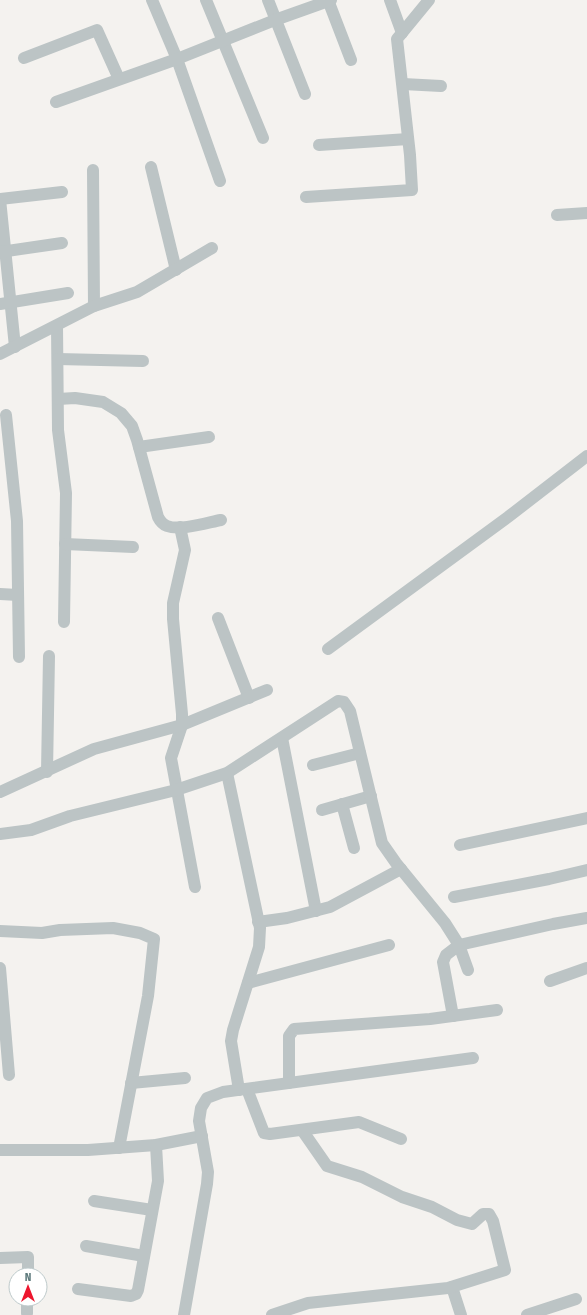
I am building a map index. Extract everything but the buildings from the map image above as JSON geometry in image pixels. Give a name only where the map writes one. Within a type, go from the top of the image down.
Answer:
[{"type":"street","points":[[152,0],[177,59],[220,181]]},
{"type":"street","points":[[206,0],[263,138]]},
{"type":"street","points":[[268,0],[305,94]]},
{"type":"street","points":[[56,102],[177,59],[329,0],[351,60]]},
{"type":"street","points":[[390,0],[402,33]]},
{"type":"street","points":[[306,197],[412,190],[397,39],[429,0]]},
{"type":"street","points":[[24,58],[97,30],[119,79]]},
{"type":"street","points":[[402,84],[441,86]]},
{"type":"street","points":[[319,145],[408,139]]},
{"type":"street","points":[[151,167],[176,270]]},
{"type":"street","points":[[93,170],[94,306]]},
{"type":"street","points":[[15,347],[6,303],[0,199],[62,192]]},
{"type":"street","points":[[558,215],[587,213]]},
{"type":"street","points":[[3,252],[62,243]]},
{"type":"street","points":[[0,354],[58,326],[94,306],[137,292],[212,248]]},
{"type":"street","points":[[6,303],[68,293]]},
{"type":"street","points":[[58,326],[58,430],[66,493],[64,622]]},
{"type":"street","points":[[58,359],[143,361]]},
{"type":"street","points":[[58,399],[75,398],[103,402],[121,413],[132,426],[158,517],[162,523],[167,526],[180,527],[221,520]]},
{"type":"street","points":[[6,415],[17,521],[19,657]]},
{"type":"street","points":[[139,447],[209,437]]},
{"type":"street","points":[[328,649],[508,517],[587,456]]},
{"type":"street","points":[[180,527],[185,550],[173,603],[173,619],[182,725],[171,758],[195,887]]},
{"type":"street","points":[[65,544],[133,547]]},
{"type":"street","points":[[0,594],[18,594]]},
{"type":"street","points":[[218,618],[249,698]]},
{"type":"street","points":[[47,772],[49,656]]},
{"type":"street","points":[[0,792],[47,772],[94,749],[182,725],[267,690]]},
{"type":"street","points":[[0,834],[31,830],[70,816],[176,790],[227,773],[338,700],[344,702],[350,711],[382,843],[445,923],[459,945],[468,970]]},
{"type":"street","points":[[282,738],[316,911]]},
{"type":"street","points":[[313,765],[360,753]]},
{"type":"street","points":[[227,773],[260,928],[259,947],[233,1030],[231,1041],[243,1089],[264,1133],[270,1134],[359,1122],[401,1139]]},
{"type":"street","points":[[322,810],[371,796]]},
{"type":"street","points":[[342,804],[354,848]]},
{"type":"street","points":[[460,845],[587,818]]},
{"type":"street","points":[[258,922],[287,918],[330,907],[401,869]]},
{"type":"street","points":[[454,897],[549,879],[587,870]]},
{"type":"street","points":[[453,1016],[443,962],[446,955],[459,945],[587,918]]},
{"type":"street","points":[[0,931],[42,933],[67,929],[113,928],[140,933],[154,940],[148,996],[120,1148]]},
{"type":"street","points":[[248,983],[389,945]]},
{"type":"street","points":[[0,968],[9,1075]]},
{"type":"street","points":[[550,981],[587,968]]},
{"type":"street","points":[[289,1083],[289,1036],[294,1029],[430,1019],[497,1010]]},
{"type":"street","points":[[184,1315],[207,1184],[208,1172],[199,1121],[201,1108],[207,1098],[224,1092],[243,1089],[473,1058]]},
{"type":"street","points":[[132,1083],[185,1078]]},
{"type":"street","points":[[272,1315],[308,1303],[452,1287],[505,1270],[492,1218],[489,1214],[483,1214],[472,1224],[457,1220],[432,1206],[402,1197],[362,1177],[327,1166],[302,1130]]},
{"type":"street","points":[[0,1150],[88,1150],[120,1148],[156,1145],[202,1136]]},
{"type":"street","points":[[78,1289],[131,1296],[136,1294],[158,1181],[156,1145]]},
{"type":"street","points":[[94,1201],[152,1210]]},
{"type":"street","points":[[86,1246],[144,1256]]},
{"type":"street","points":[[0,1258],[28,1257],[28,1267]]},
{"type":"street","points":[[452,1287],[461,1315]]},
{"type":"street","points":[[527,1315],[576,1299]]},
{"type":"street","points":[[27,1307],[27,1313]]}]
